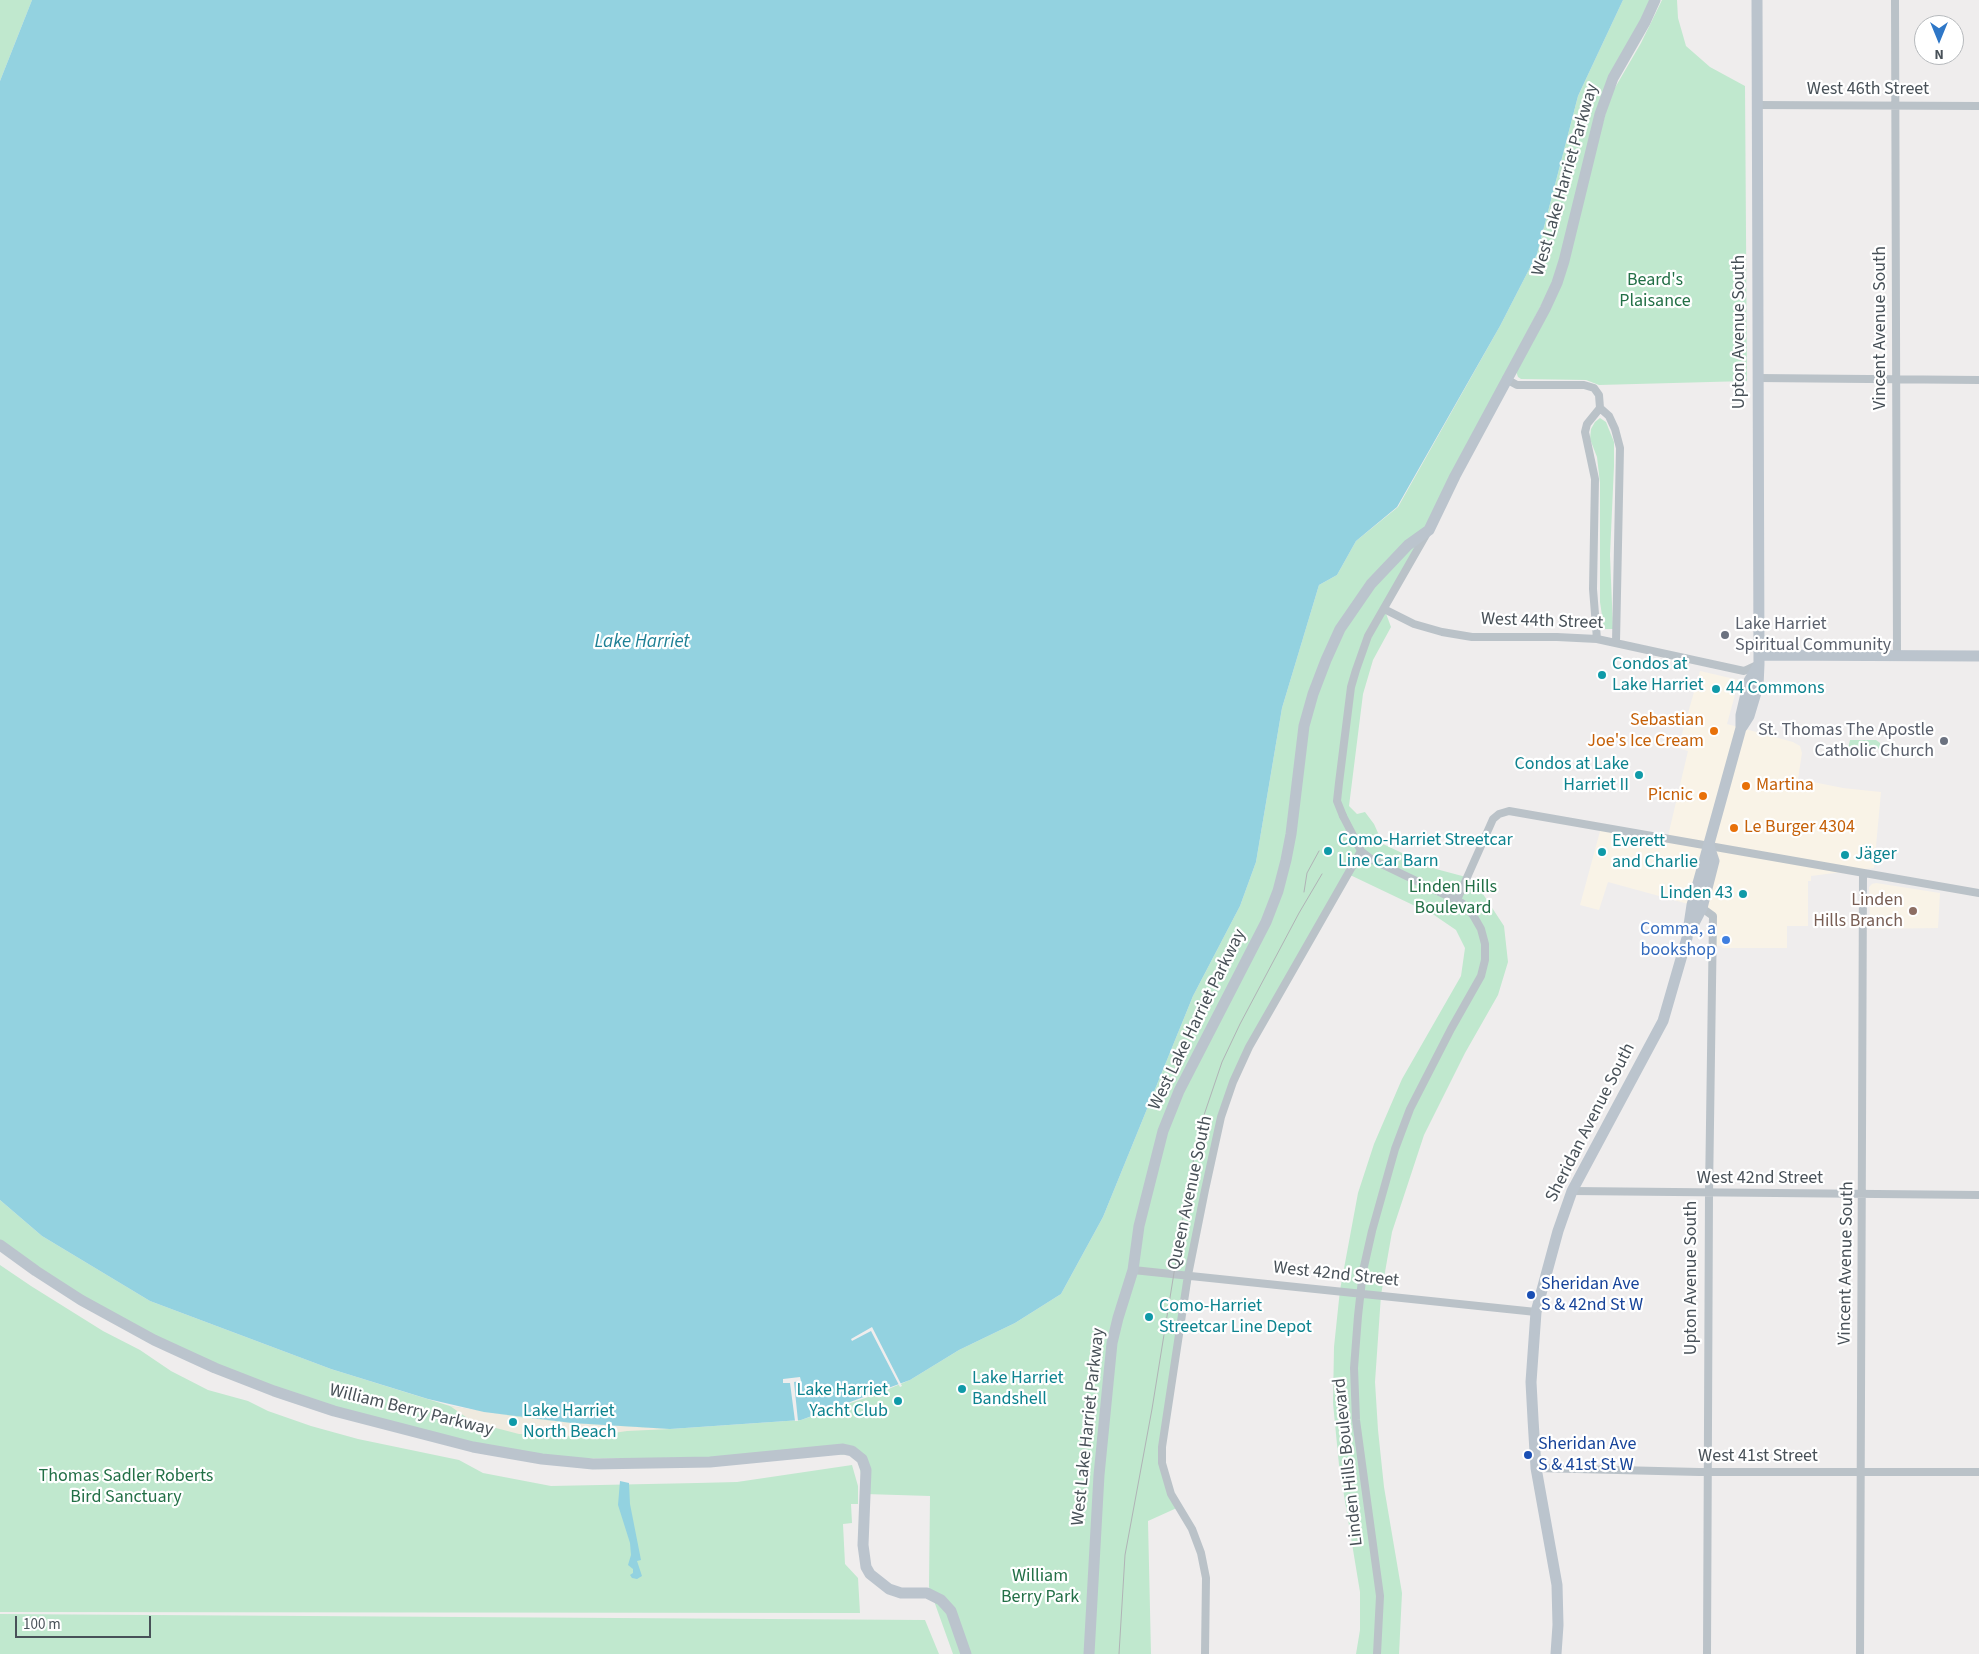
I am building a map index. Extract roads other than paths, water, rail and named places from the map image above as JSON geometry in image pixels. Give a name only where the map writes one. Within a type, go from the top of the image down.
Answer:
[{"type":"street","name":"West Lake Harriet Parkway","points":[[1361,851],[1343,816],[1338,801],[1338,792],[1351,687],[1368,636],[1429,530],[1557,283],[1600,114],[1613,78],[1645,22],[1655,0]]},
{"type":"street","name":"Upton Avenue South","points":[[1709,846],[1742,728],[1742,715],[1749,681],[1759,659],[1757,0]]},
{"type":"street","name":"Vincent Avenue South","points":[[1895,0],[1896,655]]},
{"type":"street","name":"West 46th Street","points":[[1756,105],[1979,106]]},
{"type":"street","points":[[1758,378],[1979,380]]},
{"type":"street","points":[[1506,379],[1517,385],[1584,385],[1594,388],[1598,395],[1600,408],[1609,416],[1616,429],[1620,448],[1616,642]]},
{"type":"street","points":[[1597,639],[1598,630],[1593,589],[1595,479],[1594,466],[1586,443],[1585,432],[1587,424],[1600,408]]},
{"type":"street","name":"West Lake Harriet Parkway","points":[[1089,1654],[1099,1475],[1112,1344],[1133,1270],[1139,1226],[1163,1130],[1179,1091],[1266,922],[1278,892],[1291,834],[1304,726],[1313,694],[1326,660],[1340,629],[1371,584],[1408,545],[1429,530]]},
{"type":"street","name":"West 44th Street","points":[[1384,609],[1414,624],[1442,632],[1472,637],[1597,639],[1744,671],[1759,659],[1896,655],[1979,656]]},
{"type":"street","points":[[1457,900],[1493,819],[1499,814],[1509,811],[1979,894]]},
{"type":"street","name":"Sheridan Avenue South","points":[[1687,938],[1702,908],[1714,861],[1709,846]]},
{"type":"street","name":"Sheridan Avenue South","points":[[1556,1654],[1558,1625],[1557,1585],[1536,1468],[1531,1382],[1536,1312],[1558,1230],[1572,1192],[1663,1021],[1687,938],[1692,905],[1709,846]]},
{"type":"street","name":"Linden Hills Boulevard","points":[[1361,851],[1371,859],[1457,900],[1473,915],[1481,928],[1485,944],[1485,960],[1481,976],[1410,1109],[1395,1149],[1372,1230],[1360,1293],[1354,1368],[1356,1420],[1380,1596],[1377,1654]]},
{"type":"street","name":"Queen Avenue South","points":[[1205,1654],[1206,1578],[1201,1553],[1192,1529],[1171,1494],[1162,1463],[1162,1447],[1188,1275],[1212,1154],[1233,1082],[1249,1047],[1361,851]]},
{"type":"street","name":"Vincent Avenue South","points":[[1860,1654],[1863,873]]},
{"type":"street","name":"Upton Avenue South","points":[[1702,908],[1713,916],[1709,1194],[1707,1654]]},
{"type":"street","name":"West 42nd Street","points":[[1572,1192],[1979,1194]]},
{"type":"street","name":"William Berry Parkway","points":[[0,1245],[81,1300],[154,1340],[215,1368],[274,1392],[334,1411],[464,1445],[542,1459],[593,1464],[710,1462],[843,1449],[852,1451],[862,1459],[866,1470],[863,1545],[866,1567],[870,1574],[889,1589],[901,1593],[927,1593],[947,1605],[951,1611],[966,1654]]},
{"type":"street","name":"West 42nd Street","points":[[1133,1270],[1536,1312]]},
{"type":"street","name":"West 41st Street","points":[[1536,1468],[1708,1472],[1979,1472]]},
{"type":"water","name":"Lake Harriet","points":[[32,0],[1623,0],[1578,96],[1537,254],[1500,326],[1397,507],[1356,541],[1337,575],[1319,585],[1282,708],[1256,862],[1240,906],[1193,996],[1103,1217],[1061,1294],[1015,1323],[959,1350],[910,1380],[801,1420],[670,1429],[572,1423],[484,1412],[428,1399],[331,1369],[150,1301],[42,1236],[0,1200],[0,81]]},
{"type":"water","points":[[620,1481],[629,1483],[630,1504],[641,1560],[637,1561],[642,1576],[637,1579],[632,1578],[630,1575],[633,1573],[633,1569],[628,1565],[631,1555],[630,1543],[618,1505]]},
{"type":"tram line","points":[[1304,892],[1307,873],[1319,851]]},
{"type":"tram line","points":[[1119,1654],[1125,1555],[1152,1409],[1189,1180],[1203,1118],[1222,1062],[1240,1024],[1322,874]]},
{"type":"place","name":"Lake Harriet Spiritual Community","points":[[1725,635]]},
{"type":"place","name":"Condos at Lake Harriet","points":[[1602,675]]},
{"type":"place","name":"44 Commons","points":[[1716,689]]},
{"type":"place","name":"Sebastian Joe's Ice Cream","points":[[1714,731]]},
{"type":"place","name":"St. Thomas The Apostle Catholic Church","points":[[1944,741]]},
{"type":"place","name":"Condos at Lake Harriet II","points":[[1639,775]]},
{"type":"place","name":"Martina","points":[[1746,786]]},
{"type":"place","name":"Picnic","points":[[1703,796]]},
{"type":"place","name":"Le Burger 4304","points":[[1734,828]]},
{"type":"place","name":"Como-Harriet Streetcar Line Car Barn","points":[[1328,851]]},
{"type":"place","name":"Everett and Charlie","points":[[1602,852]]},
{"type":"place","name":"Jäger","points":[[1845,855]]},
{"type":"place","name":"Linden 43","points":[[1743,894]]},
{"type":"place","name":"Linden Hills Branch","points":[[1913,911]]},
{"type":"place","name":"Comma, a bookshop","points":[[1726,940]]},
{"type":"place","name":"Sheridan Ave S & 42nd St W","points":[[1531,1295]]},
{"type":"place","name":"Como-Harriet Streetcar Line Depot","points":[[1149,1317]]},
{"type":"place","name":"Lake Harriet Bandshell","points":[[962,1389]]},
{"type":"place","name":"Lake Harriet Yacht Club","points":[[898,1401]]},
{"type":"place","name":"Lake Harriet North Beach","points":[[513,1422]]},
{"type":"place","name":"Sheridan Ave S & 41st St W","points":[[1528,1455]]},
{"type":"park label","name":"Beard's Plaisance","points":[[1655,291]]},
{"type":"park label","name":"Thomas Sadler Roberts Bird Sanctuary","points":[[126,1487]]},
{"type":"park label","name":"William Berry Park","points":[[1040,1587]]}]
